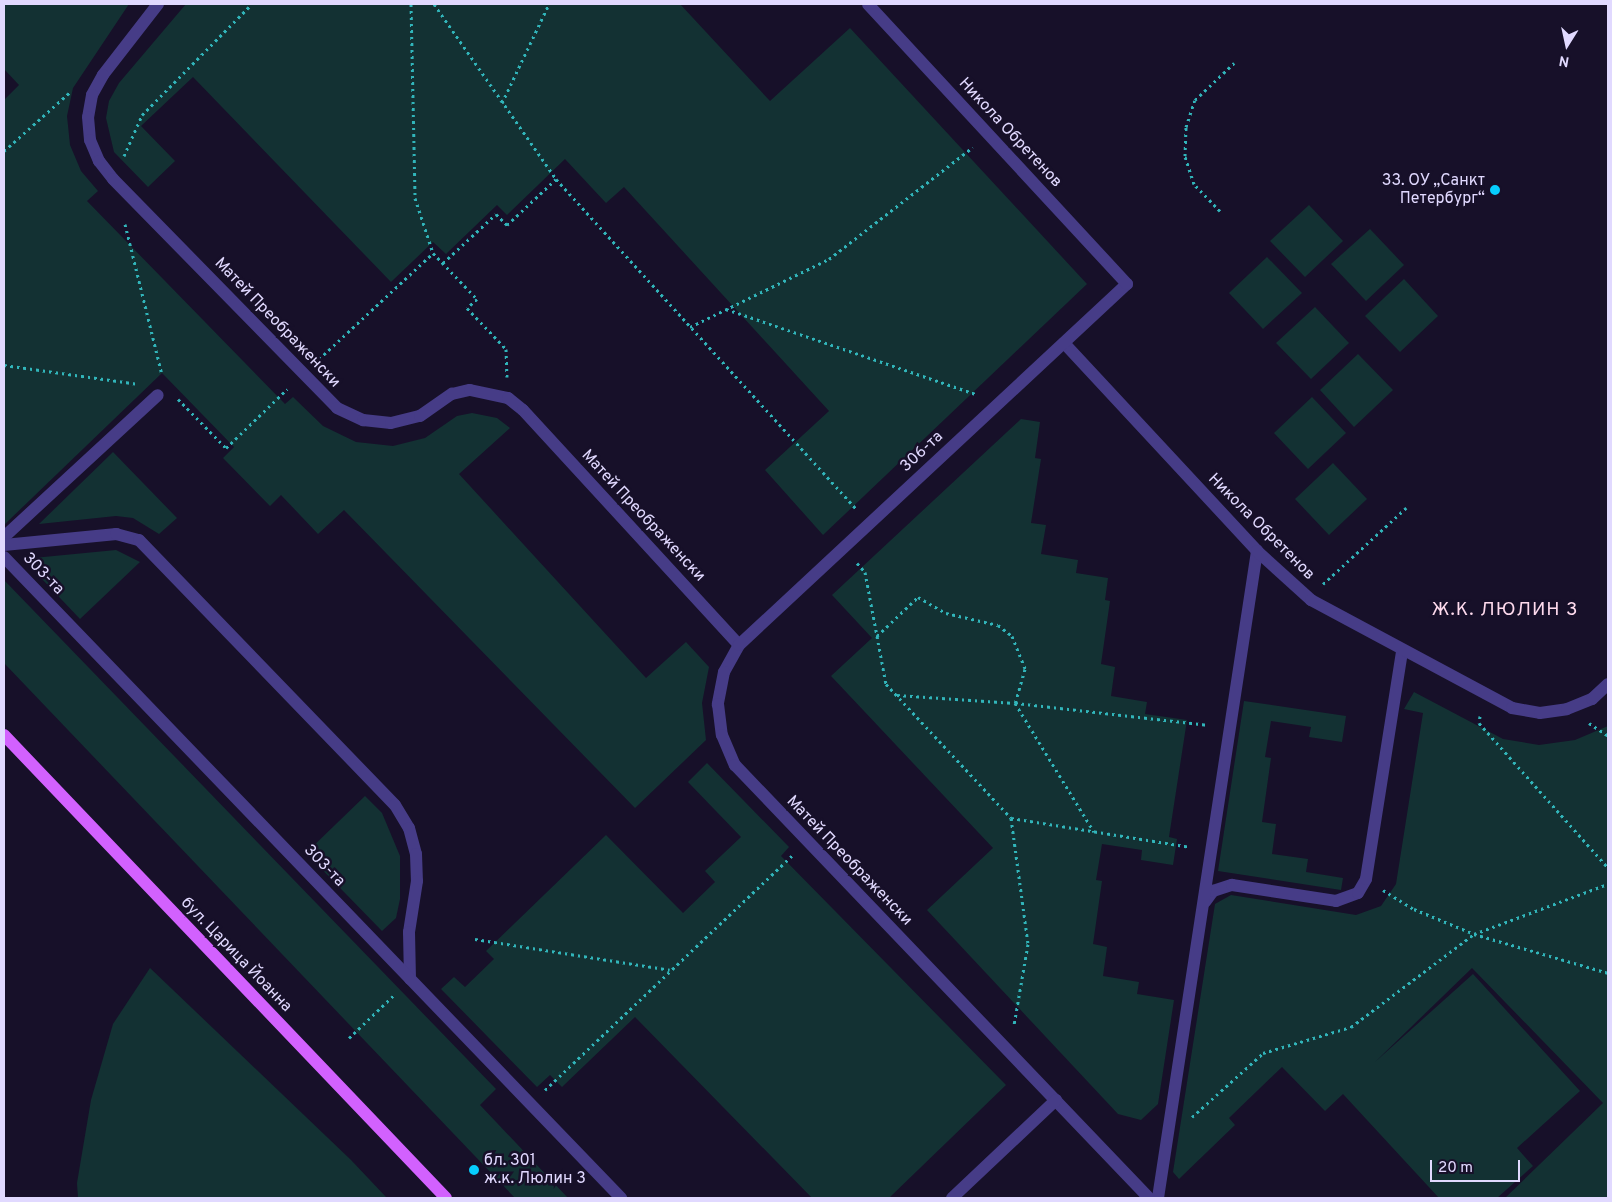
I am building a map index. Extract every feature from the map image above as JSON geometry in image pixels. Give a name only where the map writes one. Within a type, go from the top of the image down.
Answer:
[{"type":"main road","name":"бул. Царица Йоанна","points":[[4,735],[446,1198]]},
{"type":"street","name":"Матей Преображенски","points":[[158,4],[103,75],[92,95],[88,125],[99,161],[113,178],[337,408],[363,420],[392,424],[420,416],[452,394],[470,390],[508,398],[739,645],[724,672],[720,696],[722,736],[735,765],[1149,1198]]},
{"type":"street","name":"Никола Обретенов","points":[[868,4],[1127,284]]},
{"type":"street","name":"306-та","points":[[739,645],[1127,284]]},
{"type":"street","name":"Никола Обретенов","points":[[1064,342],[1257,551],[1311,600],[1402,652],[1483,695],[1512,708],[1540,713],[1567,710],[1592,699],[1608,684]]},
{"type":"street","points":[[4,537],[162,391]]},
{"type":"street","points":[[4,545],[116,534],[138,540],[395,805],[409,828],[416,854],[417,881],[409,932],[410,979]]},
{"type":"street","points":[[1158,1198],[1257,551]]},
{"type":"street","name":"303-та","points":[[4,557],[621,1198]]},
{"type":"street","points":[[1202,906],[1213,891],[1232,885],[1344,900],[1358,893],[1366,880],[1402,652]]},
{"type":"street","points":[[952,1198],[1056,1100]]},
{"type":"path","points":[[113,178],[142,115],[252,4]]},
{"type":"path","points":[[411,4],[416,198],[433,253],[477,299],[467,308],[506,349],[508,398]]},
{"type":"path","points":[[434,4],[556,179],[869,523]]},
{"type":"path","points":[[502,103],[549,4]]},
{"type":"path","points":[[1220,211],[1194,184],[1185,156],[1186,127],[1195,100],[1234,64]]},
{"type":"path","points":[[4,151],[68,92],[103,75]]},
{"type":"path","points":[[690,327],[829,258],[989,134]]},
{"type":"path","points":[[443,263],[496,214],[507,225],[556,179]]},
{"type":"path","points":[[123,216],[162,391]]},
{"type":"path","points":[[4,365],[162,391],[226,448],[433,253]]},
{"type":"path","points":[[726,309],[1000,402]]},
{"type":"path","points":[[1311,600],[1327,578],[1406,508]]},
{"type":"path","points":[[842,548],[865,572],[886,684],[1011,818],[1028,944],[1009,1052]]},
{"type":"path","points":[[877,636],[918,597],[946,613],[998,625],[1012,636],[1023,660],[1023,687],[1015,703]]},
{"type":"path","points":[[896,695],[1015,703],[1230,728]]},
{"type":"path","points":[[1483,695],[1479,723],[1608,868]]},
{"type":"path","points":[[1015,703],[1094,832]]},
{"type":"path","points":[[1011,818],[1211,851]]},
{"type":"path","points":[[530,1104],[807,842]]},
{"type":"path","points":[[1366,880],[1414,909],[1474,934],[1608,973]]},
{"type":"path","points":[[1168,1132],[1207,1108],[1264,1053],[1351,1027],[1474,934],[1608,884]]},
{"type":"path","points":[[475,939],[671,971]]},
{"type":"path","points":[[349,1038],[410,979]]},
{"type":"green space","points":[[4,4],[129,4],[73,88],[67,116],[70,145],[81,171],[98,191],[87,201],[285,404],[293,397],[323,426],[356,442],[393,446],[425,438],[457,416],[472,413],[497,418],[510,428],[459,474],[646,678],[686,642],[709,667],[702,703],[706,740],[635,808],[344,510],[318,534],[281,495],[270,506],[223,458],[234,447],[162,373],[4,525],[4,100],[19,85],[4,69]]},
{"type":"green space","points":[[186,4],[680,4],[770,101],[850,28],[1087,284],[823,535],[765,470],[829,411],[624,187],[606,203],[565,159],[507,215],[497,205],[446,254],[433,242],[391,282],[193,77],[141,126],[175,161],[148,187],[114,152],[106,118],[109,101],[119,83]]},
{"type":"green space","points":[[1309,205],[1343,241],[1305,277],[1270,241]]},
{"type":"green space","points":[[1370,229],[1404,265],[1366,301],[1331,264]]},
{"type":"green space","points":[[1267,257],[1302,293],[1263,329],[1229,293]]},
{"type":"green space","points":[[1404,279],[1438,316],[1400,352],[1365,316]]},
{"type":"green space","points":[[1315,307],[1349,343],[1311,379],[1276,343]]},
{"type":"green space","points":[[1358,354],[1393,390],[1354,427],[1320,390]]},
{"type":"green space","points":[[1312,397],[1346,433],[1308,469],[1274,433]]},
{"type":"green space","points":[[1021,419],[1040,422],[1035,458],[1041,459],[1031,523],[1046,525],[1041,554],[1078,560],[1076,573],[1108,578],[1105,600],[1110,601],[1101,664],[1115,667],[1111,696],[1147,702],[1145,714],[1187,720],[1169,837],[1177,839],[1173,865],[1141,860],[1142,850],[1102,844],[1096,880],[1102,881],[1093,944],[1107,947],[1103,976],[1139,982],[1137,994],[1174,1000],[1158,1104],[1141,1120],[1118,1114],[927,910],[993,848],[831,676],[872,638],[832,595]]},
{"type":"green space","points":[[113,452],[177,518],[159,534],[133,518],[116,516],[39,524]]},
{"type":"green space","points":[[1333,463],[1367,499],[1329,535],[1295,499]]},
{"type":"green space","points":[[116,550],[140,562],[80,619],[23,559]]},
{"type":"green space","points":[[4,580],[496,1089],[480,1105],[568,1198],[515,1198],[4,663]]},
{"type":"green space","points":[[1414,692],[1503,739],[1539,745],[1575,740],[1608,726],[1608,1198],[1505,1198],[1603,1103],[1472,968],[1375,1062],[1473,974],[1580,1091],[1517,1148],[1533,1166],[1497,1198],[1439,1198],[1343,1094],[1325,1111],[1282,1067],[1229,1118],[1235,1125],[1179,1179],[1173,1172],[1215,904],[1231,895],[1356,915],[1381,906],[1396,884],[1423,713],[1404,709]]},
{"type":"green space","points":[[1244,701],[1346,716],[1342,742],[1309,737],[1311,727],[1271,721],[1265,757],[1271,758],[1262,822],[1276,824],[1272,854],[1308,859],[1306,872],[1343,878],[1341,890],[1218,871]]},
{"type":"green space","points":[[707,763],[789,847],[781,856],[1006,1085],[889,1198],[812,1198],[635,1017],[562,1087],[550,1075],[537,1087],[441,989],[454,977],[465,987],[494,959],[486,951],[606,835],[683,913],[715,882],[705,871],[741,837],[688,782]]},
{"type":"green space","points":[[365,796],[382,813],[400,856],[400,899],[396,918],[382,931],[306,853]]},
{"type":"green space","points":[[150,968],[351,1160],[386,1197],[78,1198],[77,1183],[91,1100],[113,1024]]},
{"type":"place","name":"33. ОУ „Санкт Петербург“","points":[[1495,190]]},
{"type":"place","name":"бл. 301 ж.к. Люлин 3","points":[[474,1170]]},
{"type":"district","name":"Ж.К. ЛЮЛИН 3","points":[[1505,611]]}]
